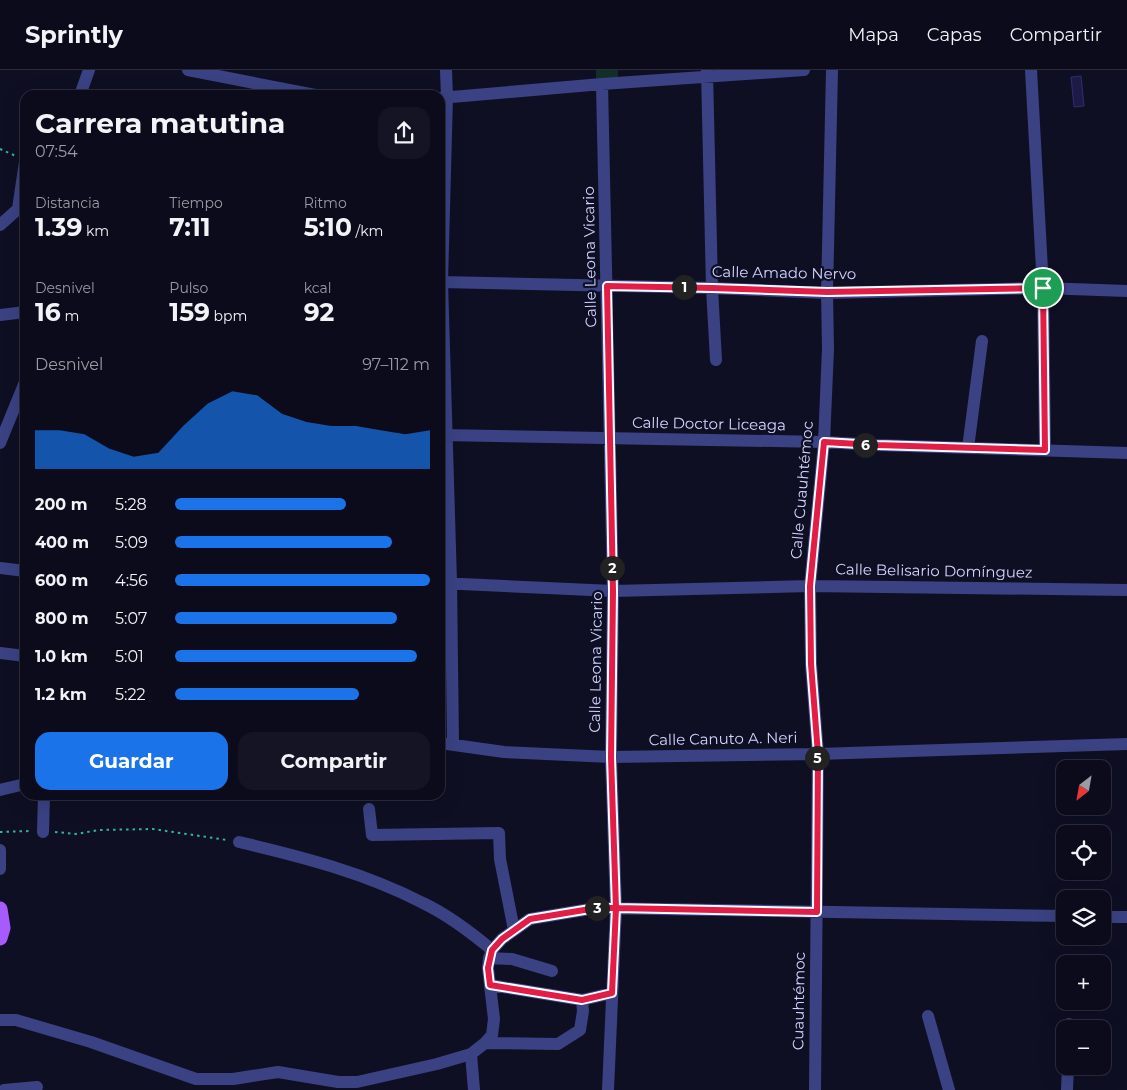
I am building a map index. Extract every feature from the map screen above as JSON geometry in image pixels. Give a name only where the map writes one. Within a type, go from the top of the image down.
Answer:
[{"type":"main road","points":[[0,909],[3,928],[0,938]]},
{"type":"street","points":[[82,90],[89,70]]},
{"type":"street","points":[[188,70],[289,90]]},
{"type":"street","points":[[444,90],[446,70]]},
{"type":"street","points":[[445,97],[707,74],[804,70]]},
{"type":"street","name":"Calle Cuauhtémoc","points":[[817,912],[818,754],[811,664],[810,586],[824,442],[828,349],[827,292],[832,70]]},
{"type":"street","points":[[1030,70],[1043,288],[1045,450]]},
{"type":"street","points":[[707,74],[712,288],[716,360]]},
{"type":"street","name":"Calle Leona Vicario","points":[[602,84],[613,591],[611,757],[616,908],[608,1090]]},
{"type":"street","points":[[0,225],[18,209],[20,176]]},
{"type":"street","name":"Calle Amado Nervo","points":[[445,282],[827,292],[1043,288],[1127,292]]},
{"type":"street","points":[[0,315],[20,313]]},
{"type":"street","points":[[968,448],[982,341]]},
{"type":"street","points":[[0,443],[20,394]]},
{"type":"street","name":"Calle Doctor Liceaga","points":[[445,434],[824,442],[1127,453]]},
{"type":"street","points":[[445,533],[446,743]]},
{"type":"street","points":[[0,568],[20,570]]},
{"type":"street","name":"Calle Belisario Domínguez","points":[[446,583],[613,591],[810,586],[1127,590]]},
{"type":"street","points":[[0,652],[20,655]]},
{"type":"street","name":"Calle Canuto A. Neri","points":[[446,743],[504,752],[611,757],[818,754],[1127,744]]},
{"type":"street","points":[[0,790],[20,785]]},
{"type":"street","points":[[43,832],[44,800]]},
{"type":"street","points":[[369,809],[372,835],[499,833],[500,859],[514,930]]},
{"type":"street","points":[[239,842],[303,857],[351,872],[391,888],[425,903],[478,939],[491,954],[512,958],[552,971]]},
{"type":"street","points":[[0,850],[0,869]]},
{"type":"street","points":[[0,1020],[16,1020],[91,1042],[196,1079],[233,1079],[278,1072],[338,1082],[357,1082],[365,1085],[471,1054],[485,1043],[492,1035],[494,1019],[488,968],[491,954],[502,939],[530,919],[596,908],[1056,916]]},
{"type":"street","name":"Cuauhtémoc","points":[[815,1090],[817,912]]},
{"type":"street","points":[[1111,916],[1127,917]]},
{"type":"street","points":[[490,985],[582,1000],[612,993]]},
{"type":"street","points":[[485,1043],[558,1044],[580,1030],[583,1011],[582,1000]]},
{"type":"street","points":[[928,1016],[949,1090]]},
{"type":"street","points":[[471,1054],[474,1090]]},
{"type":"street","points":[[1067,1090],[1068,1075]]},
{"type":"street","points":[[4,1090],[37,1087]]},
{"type":"path","points":[[0,149],[20,159]]},
{"type":"path","points":[[0,832],[76,834],[99,830],[153,829],[239,842]]},
{"type":"green space","points":[[596,70],[618,70],[618,78],[596,79]]},
{"type":"building","points":[[1081,76],[1084,106],[1074,107],[1071,77]]},
{"type":"route","points":[[1043,288],[827,292],[607,286],[613,591],[611,757],[616,908],[596,908],[530,919],[502,939],[492,950],[488,968],[490,985],[582,1000],[612,993],[616,908],[817,912],[818,754],[811,664],[810,586],[824,442],[1045,450],[1043,288]]}]
